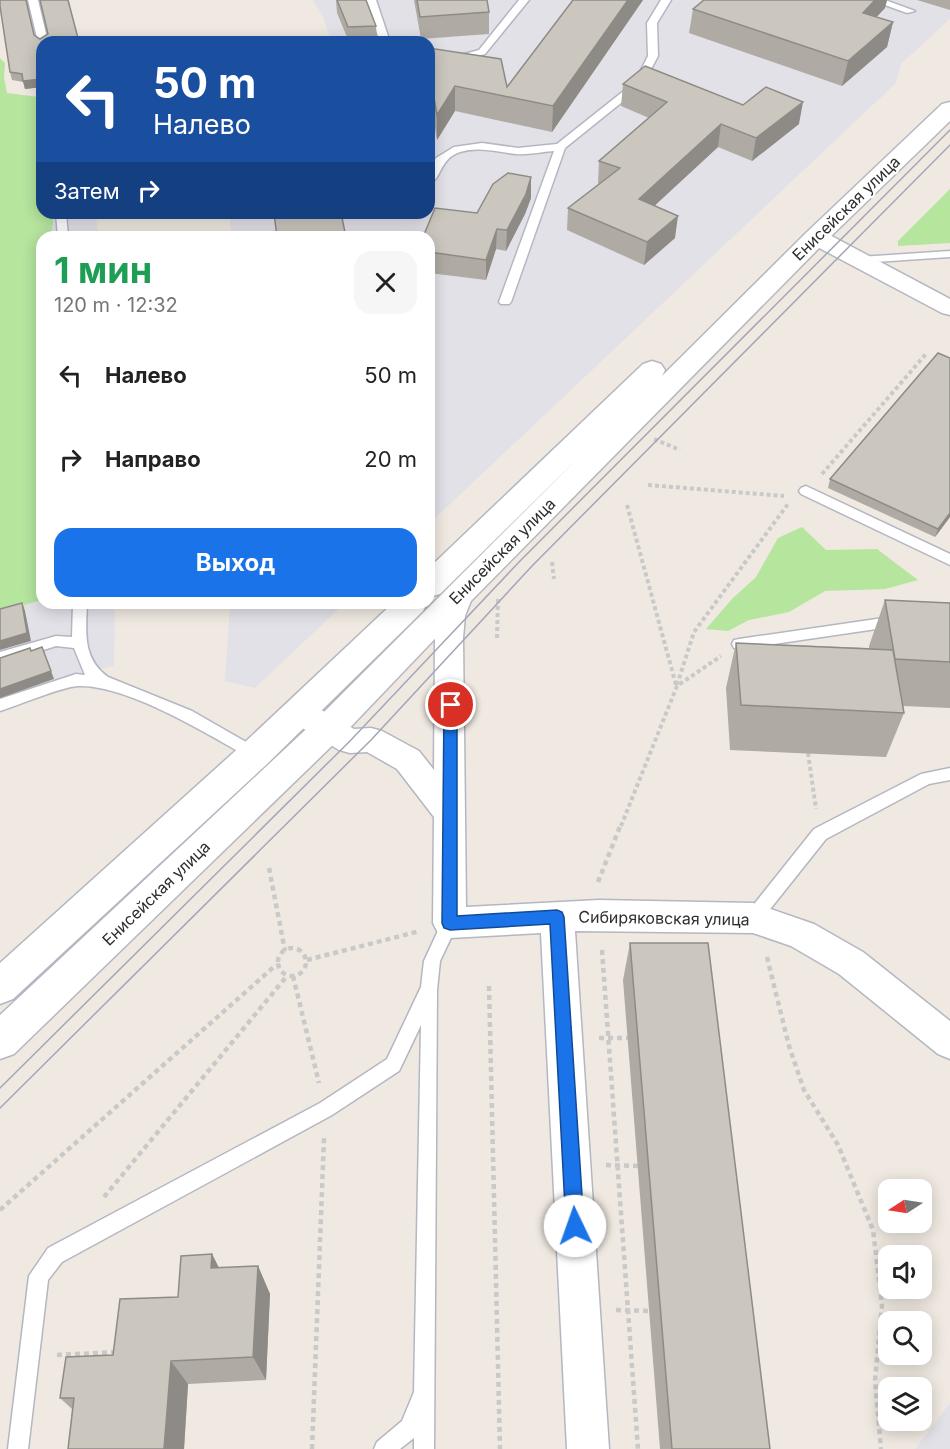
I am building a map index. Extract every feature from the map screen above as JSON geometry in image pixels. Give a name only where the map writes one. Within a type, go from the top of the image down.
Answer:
[{"type":"main road","name":"Енисейская улица","points":[[435,580],[798,227],[950,84]]},
{"type":"main road","name":"Енисейская улица","points":[[0,987],[255,754],[314,720],[460,593],[816,237],[950,109]]},
{"type":"main road","name":"Енисейская улица","points":[[0,1041],[314,720],[407,609]]},
{"type":"street","points":[[816,237],[950,308]]},
{"type":"street","points":[[450,923],[449,638],[451,616],[460,593]]},
{"type":"street","points":[[314,720],[350,741],[371,740],[408,760],[451,815]]},
{"type":"street","name":"Сибиряковская улица","points":[[450,923],[598,915],[753,918],[801,935],[851,963],[950,1041]]},
{"type":"street","points":[[557,917],[588,1449]]},
{"type":"lane","points":[[33,0],[42,36]]},
{"type":"lane","points":[[371,0],[383,36]]},
{"type":"lane","points":[[435,60],[457,59],[482,52],[524,0]]},
{"type":"lane","points":[[505,302],[560,147],[639,84],[653,56],[652,22],[666,0]]},
{"type":"lane","points":[[876,0],[910,11]]},
{"type":"lane","points":[[435,170],[441,158],[458,148],[482,146],[518,151],[560,147]]},
{"type":"lane","points":[[860,260],[950,254]]},
{"type":"lane","points":[[806,491],[950,560]]},
{"type":"lane","points":[[80,609],[79,643],[92,672],[103,681],[187,715],[255,754]]},
{"type":"lane","points":[[739,644],[915,619]]},
{"type":"lane","points":[[0,658],[56,641],[79,643]]},
{"type":"lane","points":[[0,705],[76,680],[103,681]]},
{"type":"lane","points":[[753,918],[820,834],[926,778],[950,774]]},
{"type":"lane","points":[[424,1449],[430,987],[432,961],[450,923]]},
{"type":"lane","points":[[18,1449],[39,1276],[56,1255],[326,1109],[393,1065],[430,987]]},
{"type":"lane","points":[[384,1449],[409,1428],[424,1392]]},
{"type":"path","points":[[806,491],[926,354]]},
{"type":"path","points":[[651,437],[680,450]]},
{"type":"path","points":[[597,888],[598,880],[676,686],[694,632],[794,497],[648,485]]},
{"type":"path","points":[[627,505],[676,686]]},
{"type":"path","points":[[552,562],[555,579]]},
{"type":"path","points":[[496,638],[498,594]]},
{"type":"path","points":[[676,686],[739,644]]},
{"type":"path","points":[[808,753],[820,834]]},
{"type":"path","points":[[269,868],[285,951]]},
{"type":"path","points":[[753,918],[768,960],[789,1046],[804,1090],[838,1145],[873,1230],[882,1305],[876,1380],[881,1449]]},
{"type":"path","points":[[307,960],[450,923]]},
{"type":"path","points":[[0,1210],[276,964],[280,954],[296,949],[302,951],[307,960]]},
{"type":"path","points":[[602,950],[638,1449]]},
{"type":"path","points":[[100,1201],[290,976],[303,970],[307,960]]},
{"type":"path","points":[[276,964],[282,974],[290,976]]},
{"type":"path","points":[[290,976],[326,1109],[312,1449]]},
{"type":"path","points":[[489,986],[500,1449]]},
{"type":"path","points":[[28,1356],[126,1352]]},
{"type":"shaded area","points":[[313,0],[950,0],[950,19],[901,64],[896,83],[435,518],[435,231],[231,231],[230,219],[435,219],[435,36],[330,36],[322,15]]},
{"type":"shaded area","points":[[43,219],[96,219],[98,231],[44,231]]},
{"type":"shaded area","points":[[36,592],[36,609],[115,609],[114,666],[70,676],[0,699],[0,618],[23,596]]},
{"type":"shaded area","points":[[230,609],[339,609],[255,688],[225,681]]},
{"type":"shaded area","points":[[950,1403],[950,1449],[915,1449],[929,1431],[932,1431],[932,1427]]},
{"type":"green space","points":[[0,58],[5,63],[4,78],[7,93],[36,97],[36,219],[53,219],[52,231],[36,231],[36,602],[24,605],[25,611],[0,618]]},
{"type":"green space","points":[[950,189],[950,243],[898,246],[898,241]]},
{"type":"green space","points":[[802,527],[826,550],[877,549],[918,580],[885,589],[825,591],[789,612],[749,620],[728,631],[706,629],[732,599],[756,577],[778,538]]},
{"type":"building","points":[[0,0],[26,0],[36,36],[36,80],[23,81],[22,74],[10,72]]},
{"type":"building","points":[[40,0],[68,0],[77,36],[45,36],[48,34]]},
{"type":"building","points":[[337,0],[366,0],[376,26],[348,27]]},
{"type":"building","points":[[417,0],[487,0],[489,12],[420,17]]},
{"type":"building","points":[[573,0],[628,0],[553,106],[455,86],[437,115],[435,49],[501,59],[507,87]]},
{"type":"building","points":[[704,0],[875,0],[863,13],[893,22],[848,61],[693,9]]},
{"type":"building","points":[[645,66],[743,105],[766,87],[803,102],[756,138],[721,124],[639,199],[678,216],[647,242],[568,208],[620,168],[599,161],[667,102],[623,84]]},
{"type":"building","points":[[508,173],[531,177],[526,194],[507,230],[497,229],[486,260],[435,253],[435,231],[425,231],[430,219],[435,219],[435,208],[477,213],[493,184]]},
{"type":"building","points":[[275,219],[342,219],[345,231],[276,231]]},
{"type":"building","points":[[938,353],[950,358],[950,513],[938,529],[830,479]]},
{"type":"building","points":[[885,600],[950,603],[950,662],[895,659]]},
{"type":"building","points":[[22,603],[27,633],[0,641],[0,609]]},
{"type":"building","points":[[736,643],[893,650],[904,713],[741,705]]},
{"type":"building","points":[[42,647],[51,671],[0,689],[0,658],[30,648],[31,651]]},
{"type":"building","points":[[630,943],[708,943],[770,1449],[672,1449]]},
{"type":"building","points":[[212,1254],[211,1268],[258,1266],[253,1357],[171,1361],[164,1449],[68,1449],[74,1398],[60,1398],[66,1357],[113,1355],[120,1299],[178,1297],[181,1256]]},
{"type":"tram line","points":[[0,1088],[350,741],[520,561],[950,130]]},
{"type":"tram line","points":[[0,1108],[371,740],[532,566],[950,145]]},
{"type":"route","points":[[451,705],[450,923],[557,917],[575,1226]]}]
